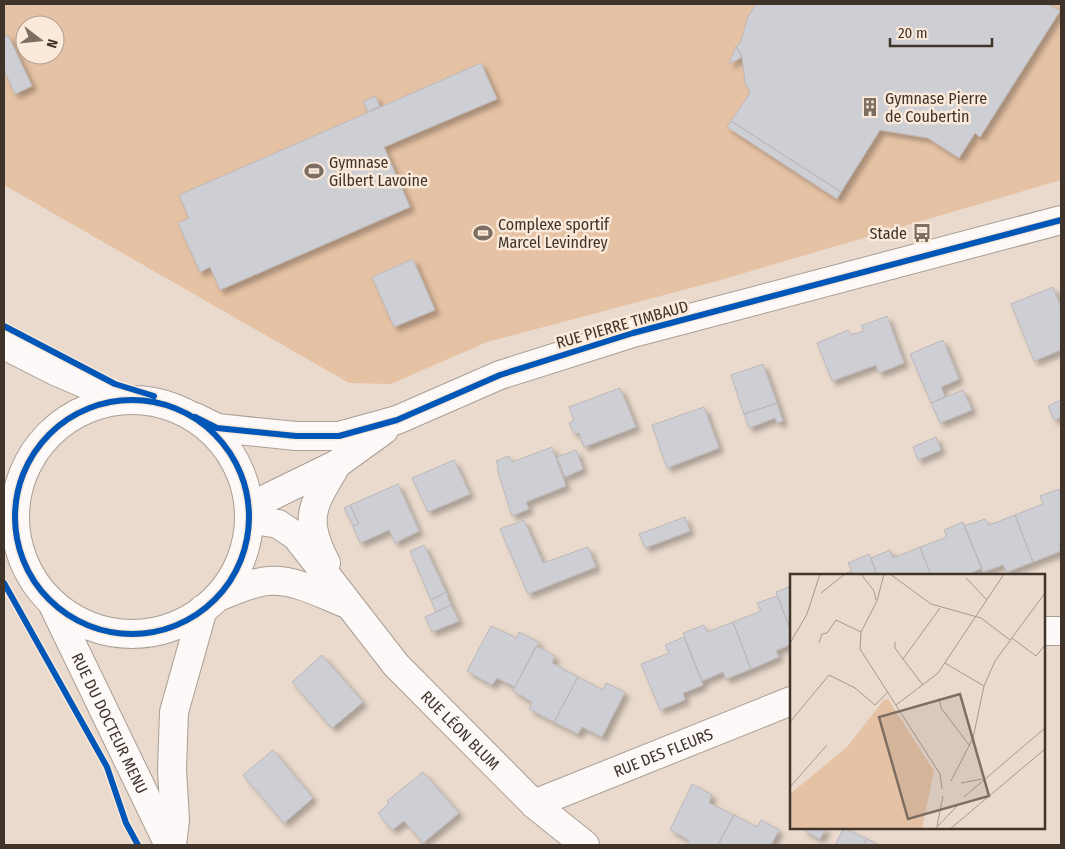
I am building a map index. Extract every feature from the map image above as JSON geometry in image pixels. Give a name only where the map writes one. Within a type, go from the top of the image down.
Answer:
[{"type":"street","name":"RUE PIERRE TIMBAUD","points":[[195,418],[217,428],[296,436],[339,436],[397,420],[500,375],[633,333],[1061,220]]},
{"type":"street","points":[[4,345],[55,371],[123,400]]},
{"type":"street","points":[[51,601],[31,577],[12,539],[20,480],[36,449],[60,424],[89,407],[123,400],[148,400],[172,406],[195,418],[216,435],[232,456],[243,480],[249,513],[247,540],[231,580],[210,603]]},
{"type":"street","name":"RUE PIERRE TIMBAUD","points":[[249,513],[337,464],[397,420]]},
{"type":"street","name":"RUE LÉON BLUM","points":[[337,464],[318,497],[313,514],[314,540],[347,604]]},
{"type":"street","name":"RUE LÉON BLUM","points":[[249,513],[278,524],[296,536],[396,665],[534,804],[585,845]]},
{"type":"street","name":"RUE LÉON BLUM","points":[[51,601],[77,621],[109,632],[142,634],[174,626],[210,603],[255,583],[271,580],[304,587],[347,604]]},
{"type":"street","name":"RUE DU DOCTEUR MENU","points":[[51,601],[170,845]]},
{"type":"street","name":"RUE DU DOCTEUR MENU","points":[[170,845],[175,820],[172,770],[174,712],[210,603]]},
{"type":"street","points":[[1045,631],[1061,631]]},
{"type":"street","name":"RUE DES FLEURS","points":[[534,804],[790,701]]},
{"type":"shaded area","name":"Complexe sportif Marcel Levindrey","points":[[4,4],[1061,4],[1061,180],[717,281],[487,342],[391,384],[349,383],[4,185]]},
{"type":"building","name":"Gymnase Pierre de Coubertin","points":[[756,4],[1048,4],[1060,11],[980,137],[975,133],[959,158],[928,138],[880,130],[841,192],[731,121],[750,93],[745,82],[742,57],[736,46],[740,44],[748,17]]},
{"type":"building","points":[[8,35],[15,50],[15,65],[22,65],[32,86],[15,94],[4,70],[4,37]]},
{"type":"building","points":[[736,46],[742,57],[729,64]]},
{"type":"building","name":"Gymnase Gilbert Lavoine","points":[[481,63],[497,99],[384,147],[410,207],[220,290],[210,267],[200,272],[178,223],[189,218],[179,195]]},
{"type":"building","points":[[375,96],[380,106],[368,112],[363,102]]},
{"type":"building","points":[[731,121],[841,192],[837,199],[727,127]]},
{"type":"building","points":[[413,259],[435,310],[394,327],[372,277]]},
{"type":"building","points":[[1053,287],[1061,308],[1061,350],[1034,361],[1011,304]]},
{"type":"building","points":[[887,316],[904,363],[879,373],[876,365],[832,381],[817,343],[848,330],[851,335],[864,331],[861,326]]},
{"type":"building","points":[[943,340],[959,379],[941,387],[945,397],[931,403],[910,354]]},
{"type":"building","points":[[763,364],[777,403],[744,414],[731,375]]},
{"type":"building","points":[[620,388],[636,427],[584,447],[579,433],[574,434],[569,423],[574,421],[569,407]]},
{"type":"building","points":[[963,390],[972,410],[940,423],[931,403]]},
{"type":"building","points":[[1061,400],[1061,417],[1054,420],[1048,406]]},
{"type":"building","points":[[777,403],[783,421],[777,423],[775,418],[749,428],[744,414]]},
{"type":"building","points":[[704,407],[719,448],[667,468],[652,425]]},
{"type":"building","points":[[936,437],[941,450],[918,460],[913,447]]},
{"type":"building","points":[[552,447],[566,486],[526,502],[529,509],[512,516],[496,461],[509,456],[512,462]]},
{"type":"building","points":[[576,450],[583,469],[565,477],[557,457]]},
{"type":"building","points":[[454,460],[470,494],[428,512],[412,478]]},
{"type":"building","points":[[398,484],[419,531],[395,543],[389,530],[360,543],[353,526],[359,524],[350,505]]},
{"type":"building","points":[[1059,489],[1061,495],[1061,543],[1059,544],[1061,551],[1033,562],[1015,515],[1043,504],[1040,496]]},
{"type":"building","points":[[350,505],[359,524],[353,526],[344,508]]},
{"type":"building","points":[[1015,515],[1033,562],[1007,572],[1003,565],[983,572],[964,526],[985,519],[989,525]]},
{"type":"building","points":[[685,517],[690,531],[645,548],[639,534]]},
{"type":"building","points":[[524,520],[543,563],[588,547],[596,567],[528,594],[500,529]]},
{"type":"building","points":[[963,522],[982,568],[968,574],[931,574],[920,547],[947,537],[944,530]]},
{"type":"building","points":[[424,545],[446,592],[431,600],[410,551]]},
{"type":"building","points":[[920,547],[931,574],[877,574],[871,558],[890,550],[893,558]]},
{"type":"building","points":[[869,554],[877,574],[844,574],[852,571],[848,563]]},
{"type":"building","points":[[790,586],[790,628],[776,592]]},
{"type":"building","points":[[446,592],[451,605],[436,612],[431,600]]},
{"type":"building","points":[[777,596],[790,628],[790,644],[776,651],[779,657],[751,669],[733,622],[761,611],[757,603]]},
{"type":"building","points":[[451,605],[459,621],[432,632],[425,617]]},
{"type":"building","points":[[733,622],[751,669],[726,679],[723,672],[702,681],[683,633],[704,625],[707,632]]},
{"type":"building","points":[[491,626],[517,638],[519,632],[539,642],[515,687],[497,678],[492,685],[467,671]]},
{"type":"building","points":[[684,637],[703,685],[683,693],[685,700],[660,710],[641,664],[669,653],[665,645]]},
{"type":"building","points":[[536,646],[555,656],[552,663],[578,677],[554,722],[529,709],[532,702],[513,691]]},
{"type":"building","points":[[322,655],[363,702],[332,728],[292,682]]},
{"type":"building","points":[[578,677],[603,690],[606,683],[625,692],[602,737],[582,727],[578,734],[554,722]]},
{"type":"building","points":[[273,750],[313,798],[284,823],[243,775]]},
{"type":"building","points":[[423,772],[459,813],[423,843],[404,821],[392,830],[378,813],[389,803],[387,801]]},
{"type":"building","points":[[692,784],[712,795],[709,803],[734,815],[718,845],[687,845],[689,840],[670,830]]},
{"type":"building","points":[[734,815],[757,827],[761,820],[779,830],[771,845],[718,845]]},
{"type":"building","points":[[804,829],[825,829],[820,839]]},
{"type":"building","points":[[843,829],[867,839],[863,845],[835,845]]},
{"type":"building","points":[[867,839],[879,845],[863,845]]},
{"type":"cycle path","points":[[195,417],[217,428],[296,436],[339,436],[397,420],[500,375],[633,333],[1061,220]]},
{"type":"cycle path","points":[[4,326],[115,384],[154,396]]},
{"type":"cycle path","points":[[132,400],[166,405],[177,409],[197,420],[222,443],[240,472],[244,483],[249,517],[244,551],[240,562],[229,582],[206,607],[177,625],[166,629],[132,634],[98,629],[87,625],[67,614],[42,591],[24,562],[20,551],[15,517],[20,483],[24,472],[35,452],[58,427],[87,409],[98,405],[132,400]]},
{"type":"cycle path","points":[[4,583],[107,767],[126,823],[138,845]]},
{"type":"place","name":"Gymnase Pierre de Coubertin","points":[[870,107]]},
{"type":"place","name":"Gymnase Gilbert Lavoine","points":[[314,171]]},
{"type":"place","name":"Complexe sportif Marcel Levindrey","points":[[483,233]]},
{"type":"place","name":"Stade","points":[[922,233]]}]
